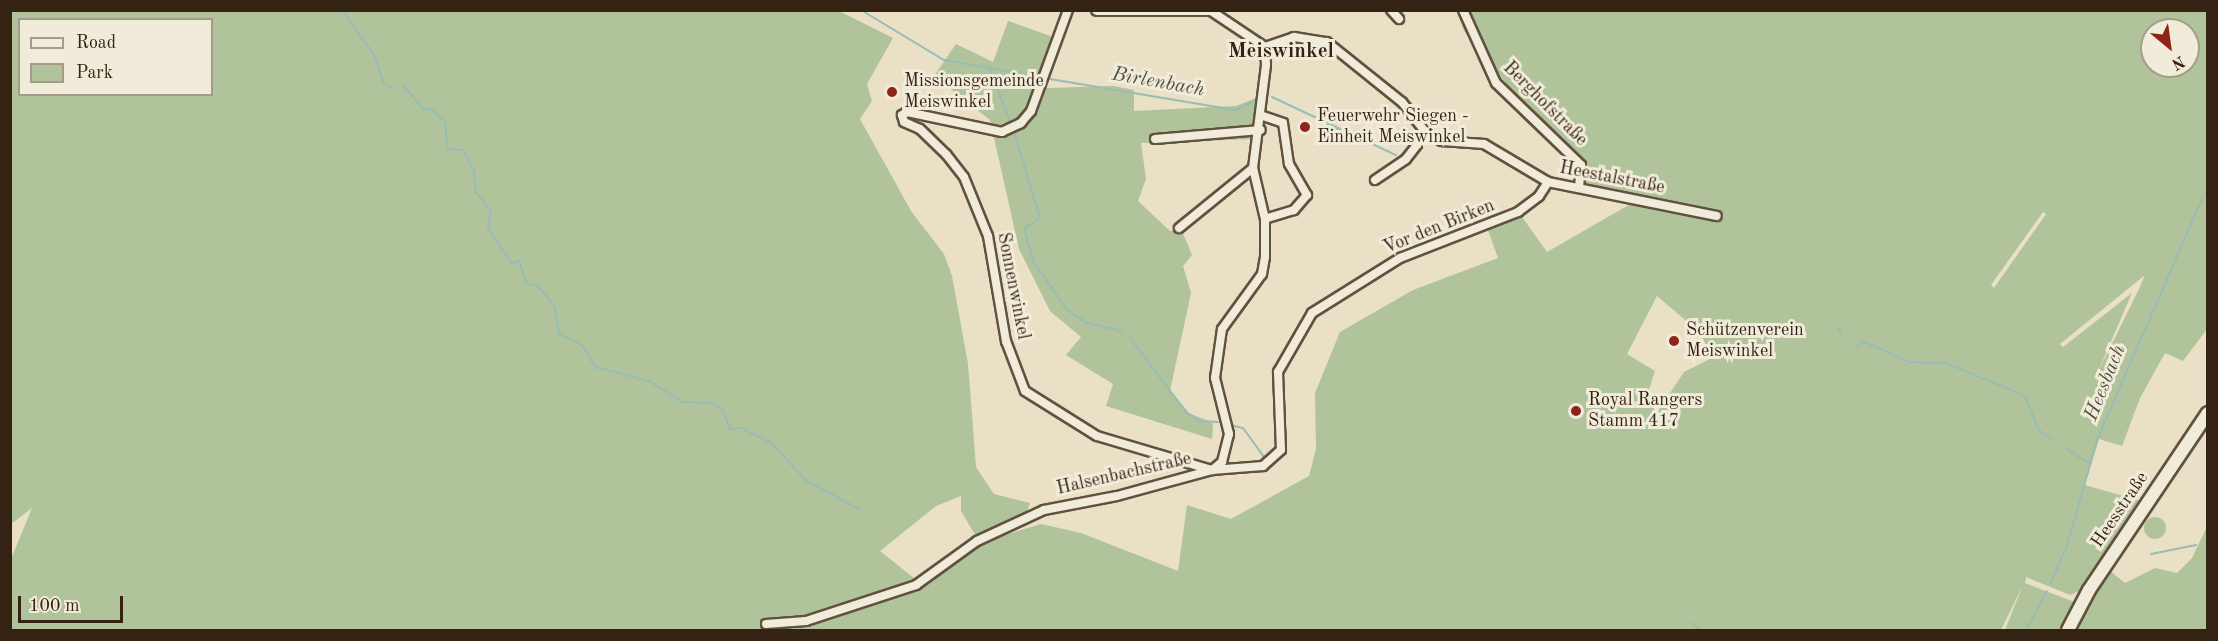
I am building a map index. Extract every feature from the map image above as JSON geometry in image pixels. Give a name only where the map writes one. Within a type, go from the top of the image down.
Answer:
[{"type":"main road","name":"Heesstraße","points":[[2068,630],[2089,590],[2208,413]]},
{"type":"street","name":"Sonnenwinkel","points":[[1068,10],[1031,111],[1021,123],[1002,132],[908,112],[902,119],[946,154],[964,177],[988,236],[1006,341],[1024,391],[1097,436],[1212,470]]},
{"type":"street","points":[[1096,10],[1211,11],[1265,47],[1294,37],[1338,48],[1402,102],[1426,133],[1406,159],[1375,180]]},
{"type":"street","points":[[1391,10],[1399,19]]},
{"type":"street","name":"Berghofstraße","points":[[1462,10],[1496,83],[1581,165],[1579,188]]},
{"type":"street","name":"Halsenbachstraße","points":[[766,624],[806,621],[916,585],[969,546],[1044,510],[1212,470],[1222,462],[1229,444],[1215,378],[1222,329],[1262,274],[1265,219],[1253,168],[1263,116],[1265,47]]},
{"type":"street","points":[[1263,116],[1283,123],[1289,164],[1307,195],[1294,210],[1265,219]]},
{"type":"street","points":[[1155,139],[1261,130]]},
{"type":"street","name":"Heestalstraße","points":[[1426,133],[1442,141],[1484,144],[1548,182],[1717,216]]},
{"type":"street","points":[[1179,228],[1253,168]]},
{"type":"street","name":"Vor den Birken","points":[[1212,470],[1263,466],[1281,450],[1278,372],[1320,306],[1400,258],[1518,212],[1539,196],[1548,182]]},
{"type":"green space","points":[[837,10],[893,38],[867,84],[872,101],[860,119],[911,211],[944,254],[952,276],[968,364],[976,467],[994,494],[1030,503],[1027,512],[977,538],[961,511],[961,496],[936,506],[880,551],[915,579],[923,578],[961,548],[1041,524],[1081,533],[1178,571],[1187,505],[1231,519],[1309,476],[1316,449],[1315,393],[1340,332],[1413,290],[1498,258],[1488,230],[1520,214],[1547,252],[1634,202],[1574,184],[1577,171],[1464,31],[1457,11],[2207,11],[2207,329],[2183,361],[2165,353],[2140,398],[2122,446],[2099,439],[2085,485],[2144,502],[2084,589],[2070,595],[2026,577],[2025,583],[2077,603],[2064,630],[2005,630],[2023,585],[2001,630],[11,630],[11,559],[32,508],[11,524],[10,11]],"holes":[[[2043,212],[2046,214],[1994,288],[1991,285]],[[2145,275],[2139,289],[2096,376],[2132,293],[2063,347],[2060,344]],[[1657,296],[1697,330],[1714,357],[1684,372],[1658,411],[1645,402],[1655,371],[1627,354]]]},
{"type":"green space","points":[[1008,21],[1053,37],[1047,88],[1113,86],[1134,90],[1134,111],[1236,106],[1259,97],[1255,139],[1141,143],[1146,179],[1138,201],[1170,231],[1182,231],[1192,255],[1183,266],[1191,293],[1170,391],[1189,413],[1213,423],[1212,439],[1106,406],[1113,384],[1066,355],[1081,337],[1050,311],[1019,249],[990,120],[934,76],[956,44],[993,62]]},
{"type":"green space","points":[[1327,122],[1349,133],[1347,145],[1321,141]]},
{"type":"green space","points":[[2155,517],[2165,524],[2166,528],[2159,538],[2155,539],[2145,532],[2144,528],[2151,518]]},
{"type":"green space","points":[[2207,527],[2207,630],[2076,630],[2091,594],[2110,571],[2125,583],[2155,568],[2177,573],[2192,558]]},
{"type":"waterway","points":[[342,10],[374,55],[384,84],[394,88]]},
{"type":"waterway","name":"Birlenbach","points":[[861,10],[944,60],[1040,77]]},
{"type":"waterway","points":[[990,69],[1010,122]]},
{"type":"waterway","name":"Birlenbach","points":[[1050,79],[1236,110],[1258,99]]},
{"type":"waterway","points":[[403,85],[424,110],[431,109],[445,122],[448,149],[463,150],[474,171],[476,192],[491,211],[488,229],[512,263],[519,261],[527,284],[537,285],[554,305],[559,334],[582,345],[595,367],[649,381],[682,402],[712,403],[723,410],[730,429],[741,428],[770,442],[807,481],[859,509]]},
{"type":"waterway","name":"Birlenbach","points":[[1272,97],[1396,155]]},
{"type":"waterway","points":[[1014,132],[1040,218],[1024,229],[1033,261],[1067,310],[1087,323],[1122,331]]},
{"type":"waterway","name":"Heesbach","points":[[2051,582],[2066,549],[2097,440],[2202,199]]},
{"type":"waterway","points":[[1838,327],[1841,334]]},
{"type":"waterway","points":[[1130,338],[1187,413],[1200,421],[1218,422]]},
{"type":"waterway","points":[[1855,348],[1865,342],[1909,362],[1946,363],[2025,396],[2039,430],[2053,440]]},
{"type":"waterway","points":[[1230,425],[1243,428],[1266,460]]},
{"type":"waterway","points":[[2067,449],[2090,464]]},
{"type":"waterway","points":[[2151,554],[2196,545]]},
{"type":"waterway","name":"Heesbach","points":[[2026,630],[2047,591]]},
{"type":"waterway","points":[[1693,623],[1700,630]]},
{"type":"place","name":"Missionsgemeinde Meiswinkel","points":[[892,92]]},
{"type":"place","name":"Feuerwehr Siegen - Einheit Meiswinkel","points":[[1305,127]]},
{"type":"place","name":"Schützenverein Meiswinkel","points":[[1674,341]]},
{"type":"place","name":"Royal Rangers Stamm 417","points":[[1576,411]]},
{"type":"district","name":"Meiswinkel","points":[[1281,52]]}]
